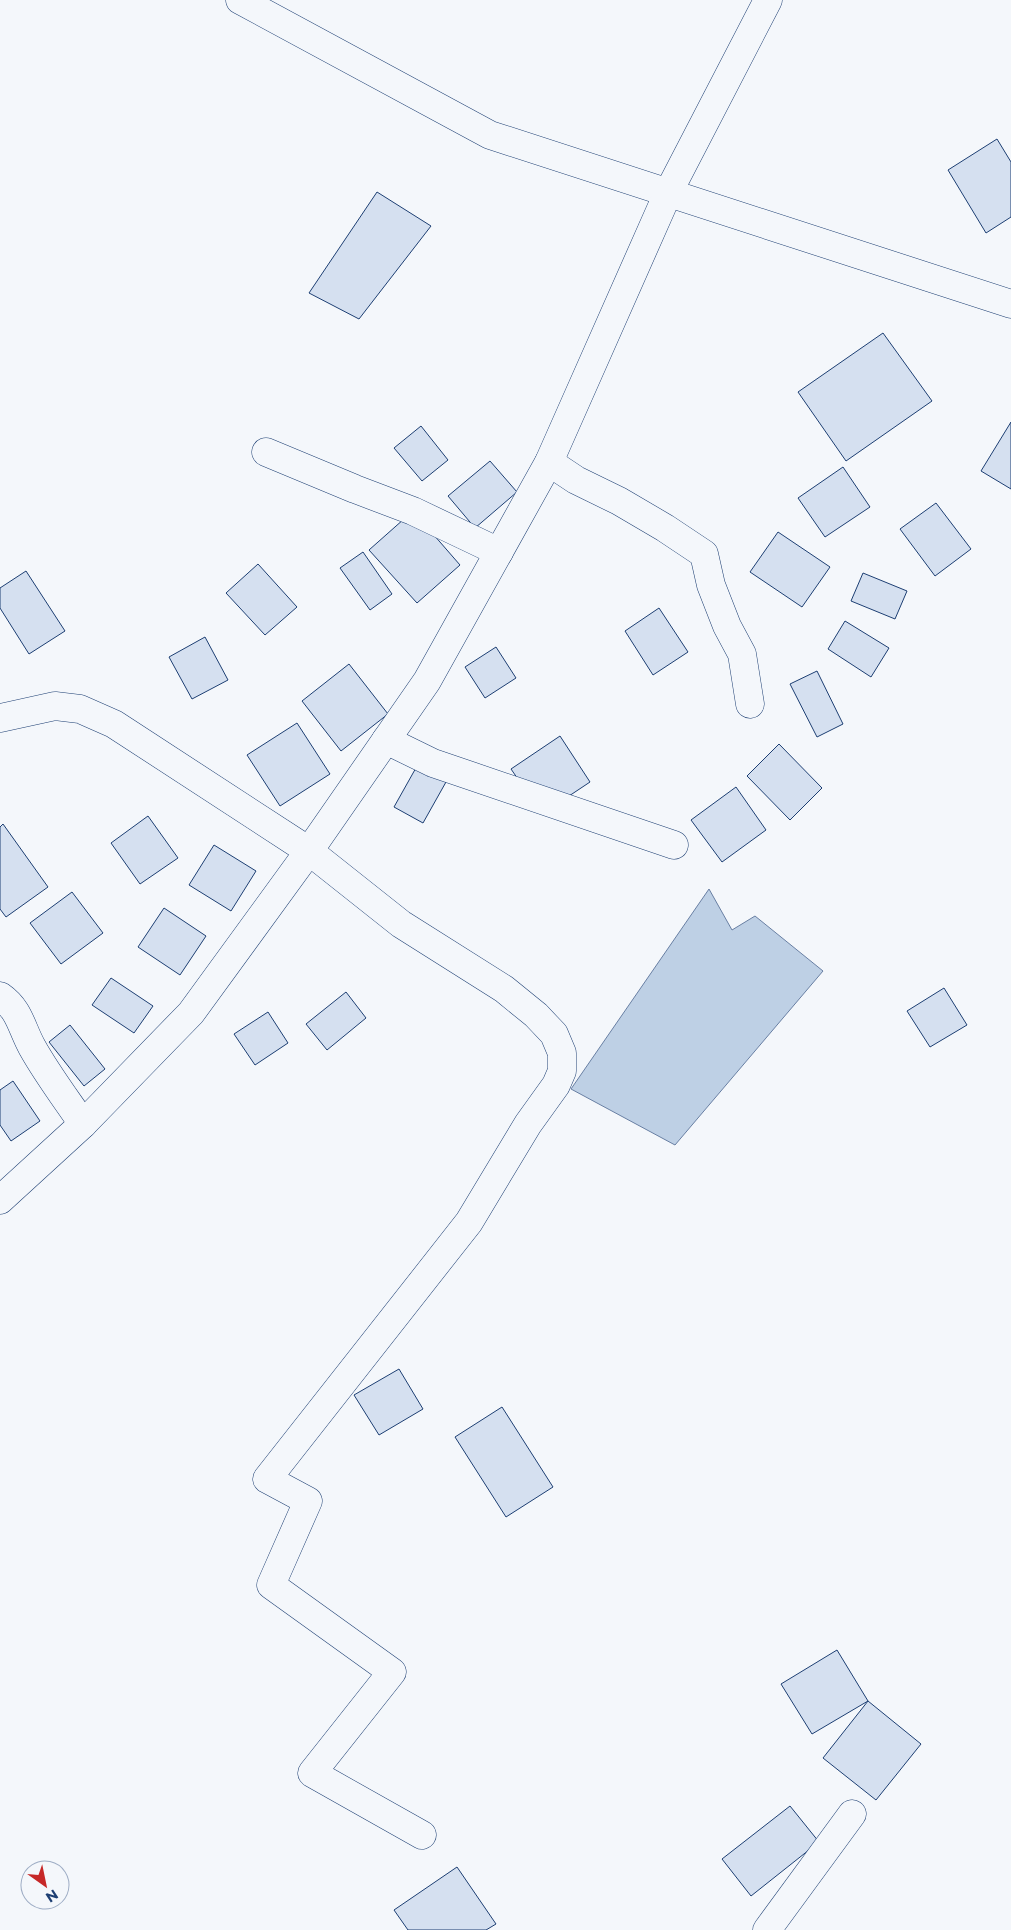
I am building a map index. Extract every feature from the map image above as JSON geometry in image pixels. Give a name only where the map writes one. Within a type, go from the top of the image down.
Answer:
[{"type":"street","points":[[240,0],[490,135],[1011,304]]},
{"type":"street","points":[[0,1200],[83,1124],[191,1013],[309,851],[427,681],[549,462],[668,193],[768,0]]},
{"type":"street","points":[[266,452],[413,511],[499,552]]},
{"type":"street","points":[[549,462],[576,480],[619,501],[665,528],[704,554],[711,586],[727,626],[742,654],[750,704]]},
{"type":"street","points":[[0,718],[55,706],[80,709],[114,724],[309,851],[401,924],[504,989],[554,1034],[562,1053],[562,1071],[556,1086],[528,1124],[469,1222],[267,1479],[308,1501],[271,1585],[392,1672],[312,1773],[422,1835]]},
{"type":"street","points":[[386,740],[433,763],[674,845]]},
{"type":"street","points":[[0,996],[11,1004],[32,1047],[83,1124]]},
{"type":"street","points":[[767,1930],[852,1814]]},
{"type":"water","points":[[709,889],[732,930],[755,916],[823,971],[675,1145],[571,1089]]},
{"type":"building","points":[[997,139],[1011,162],[1011,217],[986,233],[948,170]]},
{"type":"building","points":[[377,192],[431,226],[359,319],[309,293]]},
{"type":"building","points":[[883,333],[932,401],[846,461],[798,392]]},
{"type":"building","points":[[1011,422],[1011,489],[981,471]]},
{"type":"building","points":[[421,426],[448,460],[422,481],[394,448]]},
{"type":"building","points":[[490,461],[517,492],[475,528],[448,496]]},
{"type":"building","points":[[843,467],[870,507],[825,537],[798,498]]},
{"type":"building","points":[[936,503],[971,549],[935,576],[900,529]]},
{"type":"building","points":[[413,511],[460,565],[417,603],[369,550]]},
{"type":"building","points":[[778,532],[830,567],[802,607],[750,572]]},
{"type":"building","points":[[363,552],[392,594],[370,610],[340,568]]},
{"type":"building","points":[[258,564],[297,607],[265,635],[226,593]]},
{"type":"building","points":[[26,571],[65,631],[29,654],[0,608],[0,588]]},
{"type":"building","points":[[863,573],[907,591],[895,619],[851,601]]},
{"type":"building","points":[[659,608],[688,652],[653,675],[625,631]]},
{"type":"building","points":[[845,621],[889,648],[871,677],[828,649]]},
{"type":"building","points":[[205,637],[228,680],[192,699],[169,657]]},
{"type":"building","points":[[496,647],[516,678],[485,698],[465,667]]},
{"type":"building","points":[[349,664],[388,714],[341,751],[302,701]]},
{"type":"building","points":[[817,671],[843,724],[817,737],[790,684]]},
{"type":"building","points":[[297,723],[330,774],[280,806],[247,755]]},
{"type":"building","points":[[560,736],[590,782],[542,814],[511,769]]},
{"type":"building","points":[[779,744],[822,788],[790,820],[747,776]]},
{"type":"building","points":[[417,766],[446,782],[423,823],[394,807]]},
{"type":"building","points":[[736,787],[766,830],[722,862],[691,820]]},
{"type":"building","points":[[148,816],[178,858],[140,884],[111,843]]},
{"type":"building","points":[[3,824],[48,887],[6,917],[0,909],[0,827]]},
{"type":"building","points":[[214,845],[256,871],[231,911],[189,885]]},
{"type":"building","points":[[72,892],[103,933],[61,964],[30,923]]},
{"type":"building","points":[[164,908],[206,936],[180,975],[138,947]]},
{"type":"building","points":[[111,978],[153,1006],[134,1033],[92,1005]]},
{"type":"building","points":[[944,988],[967,1025],[930,1047],[907,1011]]},
{"type":"building","points":[[346,992],[366,1018],[327,1050],[306,1024]]},
{"type":"building","points":[[268,1012],[288,1043],[255,1065],[234,1034]]},
{"type":"building","points":[[70,1025],[105,1069],[84,1086],[49,1042]]},
{"type":"building","points":[[13,1081],[40,1121],[11,1141],[0,1125],[0,1090]]},
{"type":"building","points":[[399,1369],[423,1409],[379,1435],[354,1395]]},
{"type":"building","points":[[502,1407],[553,1487],[506,1517],[455,1437]]},
{"type":"building","points":[[837,1650],[868,1701],[812,1734],[781,1684]]},
{"type":"building","points":[[868,1701],[921,1744],[876,1800],[823,1758]]},
{"type":"building","points":[[790,1806],[819,1842],[751,1896],[722,1859]]},
{"type":"building","points":[[457,1867],[496,1924],[486,1930],[408,1930],[394,1910]]}]
